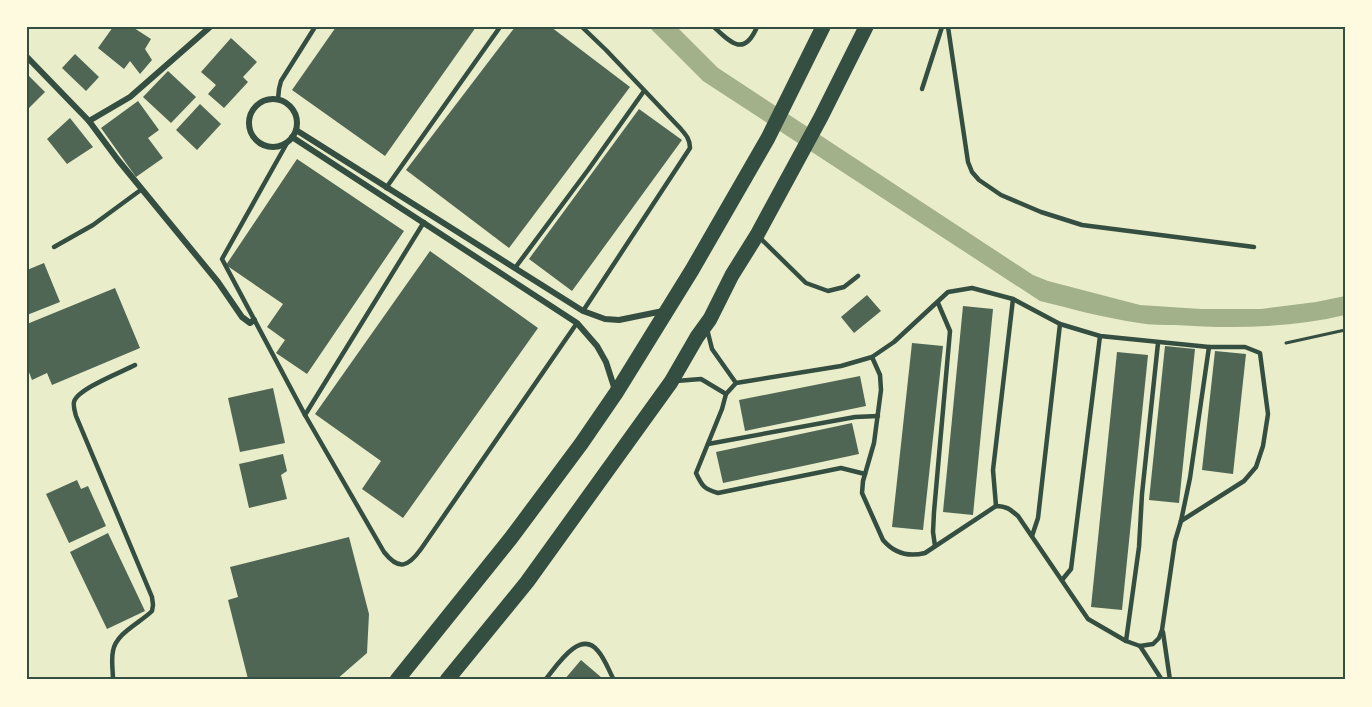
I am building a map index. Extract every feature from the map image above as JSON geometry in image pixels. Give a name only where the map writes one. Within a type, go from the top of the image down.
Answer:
[{"type":"main road","points":[[397,680],[511,538],[616,393],[692,270],[768,138],[824,27]]},
{"type":"main road","points":[[447,680],[527,582],[671,382],[757,235],[866,27]]},
{"type":"street","points":[[89,121],[130,97],[210,27]]},
{"type":"street","points":[[27,57],[89,121],[218,282],[242,317],[250,323],[254,320]]},
{"type":"street","points":[[270,98],[278,99],[286,102],[296,115],[294,133],[287,143],[280,146],[264,146],[252,136],[249,129],[250,112],[262,101],[270,98]]},
{"type":"street","points":[[294,133],[583,311],[605,320],[619,320],[668,310]]},
{"type":"street","points":[[294,133],[577,323],[590,337],[606,362],[616,393]]},
{"type":"lane","points":[[278,99],[281,81],[315,27]]},
{"type":"lane","points":[[386,188],[500,27]]},
{"type":"lane","points":[[582,27],[687,136],[690,142],[690,148],[583,311]]},
{"type":"lane","points":[[714,27],[731,43],[739,45],[752,38],[757,27]]},
{"type":"lane","points":[[922,89],[942,27]]},
{"type":"lane","points":[[948,27],[968,162],[972,172],[986,186],[1041,213],[1082,225],[1254,247]]},
{"type":"lane","points":[[515,268],[644,91]]},
{"type":"lane","points":[[287,143],[222,259],[305,415],[390,560],[404,565],[412,560],[421,549],[577,323]]},
{"type":"lane","points":[[54,247],[93,225],[142,189]]},
{"type":"lane","points":[[305,415],[424,222]]},
{"type":"lane","points":[[757,235],[806,284],[828,291],[844,287],[858,276]]},
{"type":"lane","points":[[865,474],[842,468],[718,493],[709,491],[702,485],[696,473],[726,394],[736,383],[841,366],[872,357],[894,342],[948,292],[972,288],[1013,298],[1060,324],[1100,336],[1209,347],[1245,346],[1260,353],[1268,414],[1263,447],[1256,468],[1244,481],[1181,521]]},
{"type":"lane","points":[[996,506],[993,470],[1013,298]]},
{"type":"lane","points":[[935,546],[934,512],[950,331],[938,303]]},
{"type":"lane","points":[[706,324],[712,349],[736,383]]},
{"type":"lane","points":[[1032,536],[1038,518],[1060,324]]},
{"type":"lane","points":[[1062,579],[1071,569],[1100,336]]},
{"type":"lane","points":[[1126,641],[1139,547],[1142,494],[1158,343]]},
{"type":"lane","points":[[872,357],[880,375],[881,390],[874,443],[863,481],[862,493],[883,540],[888,546],[897,551],[916,555],[925,553],[996,506],[1010,508],[1018,516],[1088,619],[1126,641],[1140,646],[1154,644],[1162,630],[1175,541],[1190,478],[1209,347]]},
{"type":"lane","points":[[113,680],[113,652],[116,643],[152,611],[152,597],[76,417],[74,403],[77,395],[85,390],[135,365]]},
{"type":"lane","points":[[671,382],[701,379],[726,394]]},
{"type":"lane","points":[[708,444],[855,417],[878,416]]},
{"type":"lane","points":[[1162,630],[1170,680]]},
{"type":"lane","points":[[545,680],[574,647],[584,644],[592,645],[598,651],[614,680]]},
{"type":"lane","points":[[1140,646],[1162,680]]},
{"type":"path","points":[[1286,343],[1345,330]]},
{"type":"shaded area","points":[[649,27],[677,27],[718,68],[1033,275],[1140,305],[1201,309],[1261,309],[1345,296],[1345,315],[1303,323],[1260,326],[1157,325],[1114,319],[1040,301],[703,81]]},
{"type":"building","points":[[113,27],[134,28],[151,39],[145,49],[152,60],[140,74],[130,61],[124,69],[98,48]]},
{"type":"building","points":[[336,27],[476,27],[385,156],[292,90]]},
{"type":"building","points":[[515,27],[551,27],[630,87],[509,248],[406,170]]},
{"type":"building","points":[[231,38],[257,62],[243,77],[248,82],[224,108],[208,94],[216,85],[201,72]]},
{"type":"building","points":[[75,54],[99,77],[86,91],[62,68]]},
{"type":"building","points":[[168,71],[196,97],[171,123],[143,97]]},
{"type":"building","points":[[27,74],[45,92],[27,110]]},
{"type":"building","points":[[138,101],[159,130],[148,138],[163,158],[136,177],[101,128]]},
{"type":"building","points":[[200,104],[221,124],[197,150],[176,130]]},
{"type":"building","points":[[639,109],[682,140],[572,291],[529,259]]},
{"type":"building","points":[[70,118],[93,147],[67,164],[47,139]]},
{"type":"building","points":[[297,159],[404,231],[307,374],[276,353],[285,340],[267,327],[283,304],[226,265]]},
{"type":"building","points":[[430,251],[538,328],[403,518],[362,489],[381,461],[315,414]]},
{"type":"building","points":[[44,263],[60,302],[27,315],[27,270]]},
{"type":"building","points":[[115,288],[140,348],[52,385],[47,373],[32,380],[27,367],[27,324]]},
{"type":"building","points":[[867,295],[881,311],[854,333],[841,317]]},
{"type":"building","points":[[963,306],[993,309],[973,515],[943,512]]},
{"type":"building","points":[[912,343],[943,346],[923,530],[892,527]]},
{"type":"building","points":[[1165,346],[1195,349],[1179,503],[1149,500]]},
{"type":"building","points":[[1215,351],[1246,354],[1233,474],[1202,470]]},
{"type":"building","points":[[1117,352],[1148,355],[1122,610],[1091,607]]},
{"type":"building","points":[[860,376],[866,406],[745,431],[739,400]]},
{"type":"building","points":[[273,388],[285,443],[240,452],[228,398]]},
{"type":"building","points":[[852,423],[859,454],[723,483],[716,452]]},
{"type":"building","points":[[283,454],[287,471],[281,475],[287,499],[249,508],[239,464]]},
{"type":"building","points":[[77,480],[81,489],[88,486],[106,526],[69,543],[46,494]]},
{"type":"building","points":[[108,533],[145,611],[107,629],[70,552]]},
{"type":"building","points":[[349,537],[369,614],[367,653],[336,680],[248,679],[228,600],[238,597],[230,567]]},
{"type":"building","points":[[581,660],[602,678],[603,680],[564,680]]}]
